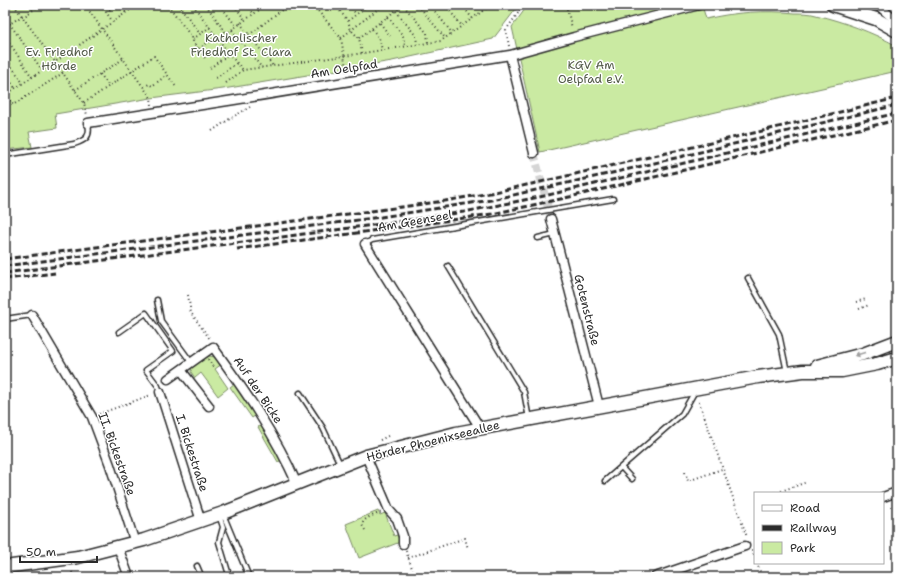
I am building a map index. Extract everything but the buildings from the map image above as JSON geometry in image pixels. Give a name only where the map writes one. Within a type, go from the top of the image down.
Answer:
[{"type":"main road","points":[[833,5],[876,19],[897,31]]},
{"type":"main road","name":"Hörder Phoenixseeallee","points":[[5,567],[78,557],[135,543],[221,514],[366,456],[456,433],[696,388],[803,370],[863,354],[897,342]]},
{"type":"main road","name":"Hörder Phoenixseeallee","points":[[803,370],[842,371],[877,364],[897,358]]},
{"type":"street","name":"Am Oelpfad","points":[[88,123],[510,55],[699,5]]},
{"type":"street","points":[[878,5],[897,22]]},
{"type":"street","points":[[510,55],[534,153]]},
{"type":"street","name":"Gotenstraße","points":[[552,219],[599,406]]},
{"type":"street","name":"Am Geenseel","points":[[364,244],[480,428]]},
{"type":"street","name":"II. Bickestraße","points":[[32,315],[92,417],[110,465],[135,543]]},
{"type":"street","points":[[168,380],[214,347]]},
{"type":"street","name":"Auf der Bicke","points":[[214,347],[273,435],[297,484]]},
{"type":"street","points":[[182,370],[209,406]]},
{"type":"street","name":"I. Bickestraße","points":[[160,392],[201,521]]},
{"type":"street","points":[[366,456],[389,510],[397,519],[403,536],[403,544]]},
{"type":"street","points":[[884,497],[897,492]]},
{"type":"street","points":[[655,577],[746,542]]},
{"type":"street","points":[[118,547],[129,577]]},
{"type":"lane","name":"Am Oelpfad","points":[[5,155],[81,142],[87,138],[90,132],[88,123]]},
{"type":"lane","name":"Am Geenseel","points":[[364,244],[372,240],[613,199]]},
{"type":"lane","points":[[538,238],[555,234]]},
{"type":"lane","points":[[448,266],[524,392],[529,419]]},
{"type":"lane","points":[[748,278],[779,334],[787,372]]},
{"type":"lane","points":[[157,300],[162,321],[192,363]]},
{"type":"lane","points":[[119,332],[146,313],[173,351],[146,370],[158,386],[160,392]]},
{"type":"lane","points":[[5,319],[32,315]]},
{"type":"lane","points":[[605,481],[682,414],[696,388]]},
{"type":"lane","points":[[300,393],[323,428],[341,466]]},
{"type":"lane","points":[[621,466],[632,479]]},
{"type":"lane","points":[[221,514],[223,527],[219,542],[229,575],[222,577]]},
{"type":"lane","points":[[221,514],[249,577]]},
{"type":"lane","points":[[197,566],[202,577]]},
{"type":"path","points":[[14,5],[84,103],[85,109]]},
{"type":"path","points":[[5,27],[40,5]]},
{"type":"path","points":[[85,5],[151,98],[152,103]]},
{"type":"path","points":[[101,5],[113,22]]},
{"type":"path","points":[[106,12],[118,5],[126,13]]},
{"type":"path","points":[[63,73],[13,105],[5,95],[138,5]]},
{"type":"path","points":[[168,5],[205,58],[223,44]]},
{"type":"path","points":[[179,5],[200,34]]},
{"type":"path","points":[[193,5],[229,54],[243,70]]},
{"type":"path","points":[[206,5],[226,33]]},
{"type":"path","points":[[220,5],[236,26]]},
{"type":"path","points":[[234,5],[245,20]]},
{"type":"path","points":[[247,5],[254,14]]},
{"type":"path","points":[[259,5],[261,9]]},
{"type":"path","points":[[219,39],[266,5]]},
{"type":"path","points":[[249,35],[288,5]]},
{"type":"path","points":[[313,5],[340,38],[349,80]]},
{"type":"path","points":[[335,5],[348,21],[351,30],[359,38],[362,53]]},
{"type":"path","points":[[349,5],[356,14]]},
{"type":"path","points":[[348,21],[368,5]]},
{"type":"path","points":[[340,38],[384,5]]},
{"type":"path","points":[[359,38],[403,5],[427,33],[428,42]]},
{"type":"path","points":[[418,5],[445,38]]},
{"type":"path","points":[[430,5],[452,33]]},
{"type":"path","points":[[445,5],[462,26]]},
{"type":"path","points":[[462,5],[472,18]]},
{"type":"path","points":[[476,5],[482,11]]},
{"type":"path","points":[[226,83],[243,70],[344,56],[440,40],[491,5]]},
{"type":"path","points":[[510,55],[506,30],[524,5]]},
{"type":"path","points":[[566,5],[572,28]]},
{"type":"path","points":[[396,11],[416,36],[417,44]]},
{"type":"path","points":[[5,17],[42,70]]},
{"type":"path","points":[[388,17],[403,36],[405,46]]},
{"type":"path","points":[[240,23],[273,66]]},
{"type":"path","points":[[380,23],[390,36]]},
{"type":"path","points":[[193,39],[210,27]]},
{"type":"path","points":[[372,29],[379,38],[382,50]]},
{"type":"path","points":[[232,30],[262,68]]},
{"type":"path","points":[[5,36],[32,77]]},
{"type":"path","points":[[199,49],[217,36]]},
{"type":"path","points":[[210,68],[229,54]]},
{"type":"path","points":[[84,103],[154,56],[176,87]]},
{"type":"path","points":[[5,57],[23,83]]},
{"type":"path","points":[[75,90],[123,59]]},
{"type":"path","points":[[216,78],[237,63]]},
{"type":"path","points":[[5,73],[15,88]]},
{"type":"path","points":[[100,74],[109,86]]},
{"type":"path","points":[[144,88],[149,84],[152,86],[167,75]]},
{"type":"path","points":[[212,131],[251,107]]},
{"type":"path","points":[[188,295],[191,312],[213,343],[214,347]]},
{"type":"path","points":[[856,302],[866,299]]},
{"type":"path","points":[[859,310],[869,305]]},
{"type":"path","points":[[92,417],[160,392]]},
{"type":"path","points":[[699,402],[746,542]]},
{"type":"path","points":[[685,472],[688,481],[722,468]]},
{"type":"path","points":[[781,491],[807,482]]},
{"type":"path","points":[[365,530],[362,525],[363,521],[389,510]]},
{"type":"path","points":[[408,558],[465,538],[468,549]]},
{"type":"path","points":[[407,555],[415,577]]},
{"type":"path","points":[[757,564],[762,577]]},
{"type":"path","points":[[72,572],[73,577]]},
{"type":"green space","points":[[5,5],[519,5],[493,39],[392,61],[223,89],[151,98],[55,114],[57,128],[29,132],[32,147],[5,150]]},
{"type":"green space","name":"KGV Am Oelpfad e.V.","points":[[528,5],[702,5],[706,19],[750,12],[811,14],[858,28],[897,46],[897,71],[540,152],[512,27]]},
{"type":"green space","points":[[209,356],[216,357],[222,364],[215,369],[228,388],[218,396],[201,373],[195,378],[191,372],[192,366],[201,359],[202,360]]},
{"type":"green space","points":[[236,384],[256,415],[252,418],[230,387]]},
{"type":"green space","points":[[262,425],[282,460],[278,462],[258,427]]},
{"type":"green space","points":[[378,511],[380,515],[385,513],[394,536],[397,535],[400,542],[359,558],[346,524]]},
{"type":"tunnel","points":[[534,153],[551,219]]},
{"type":"railway","points":[[5,259],[379,210],[490,193],[758,132],[897,98]]},
{"type":"railway","points":[[5,266],[381,217],[491,200],[621,171],[897,105]]},
{"type":"railway","points":[[5,273],[464,212],[544,196],[897,113]]},
{"type":"railway","points":[[237,249],[492,214],[897,120]]},
{"type":"railway","points":[[5,279],[55,273]]},
{"type":"park label","name":"Katholischer Friedhof St. Clara","points":[[241,45]]},
{"type":"park label","name":"Ev. Friedhof Hörde","points":[[59,59]]}]
